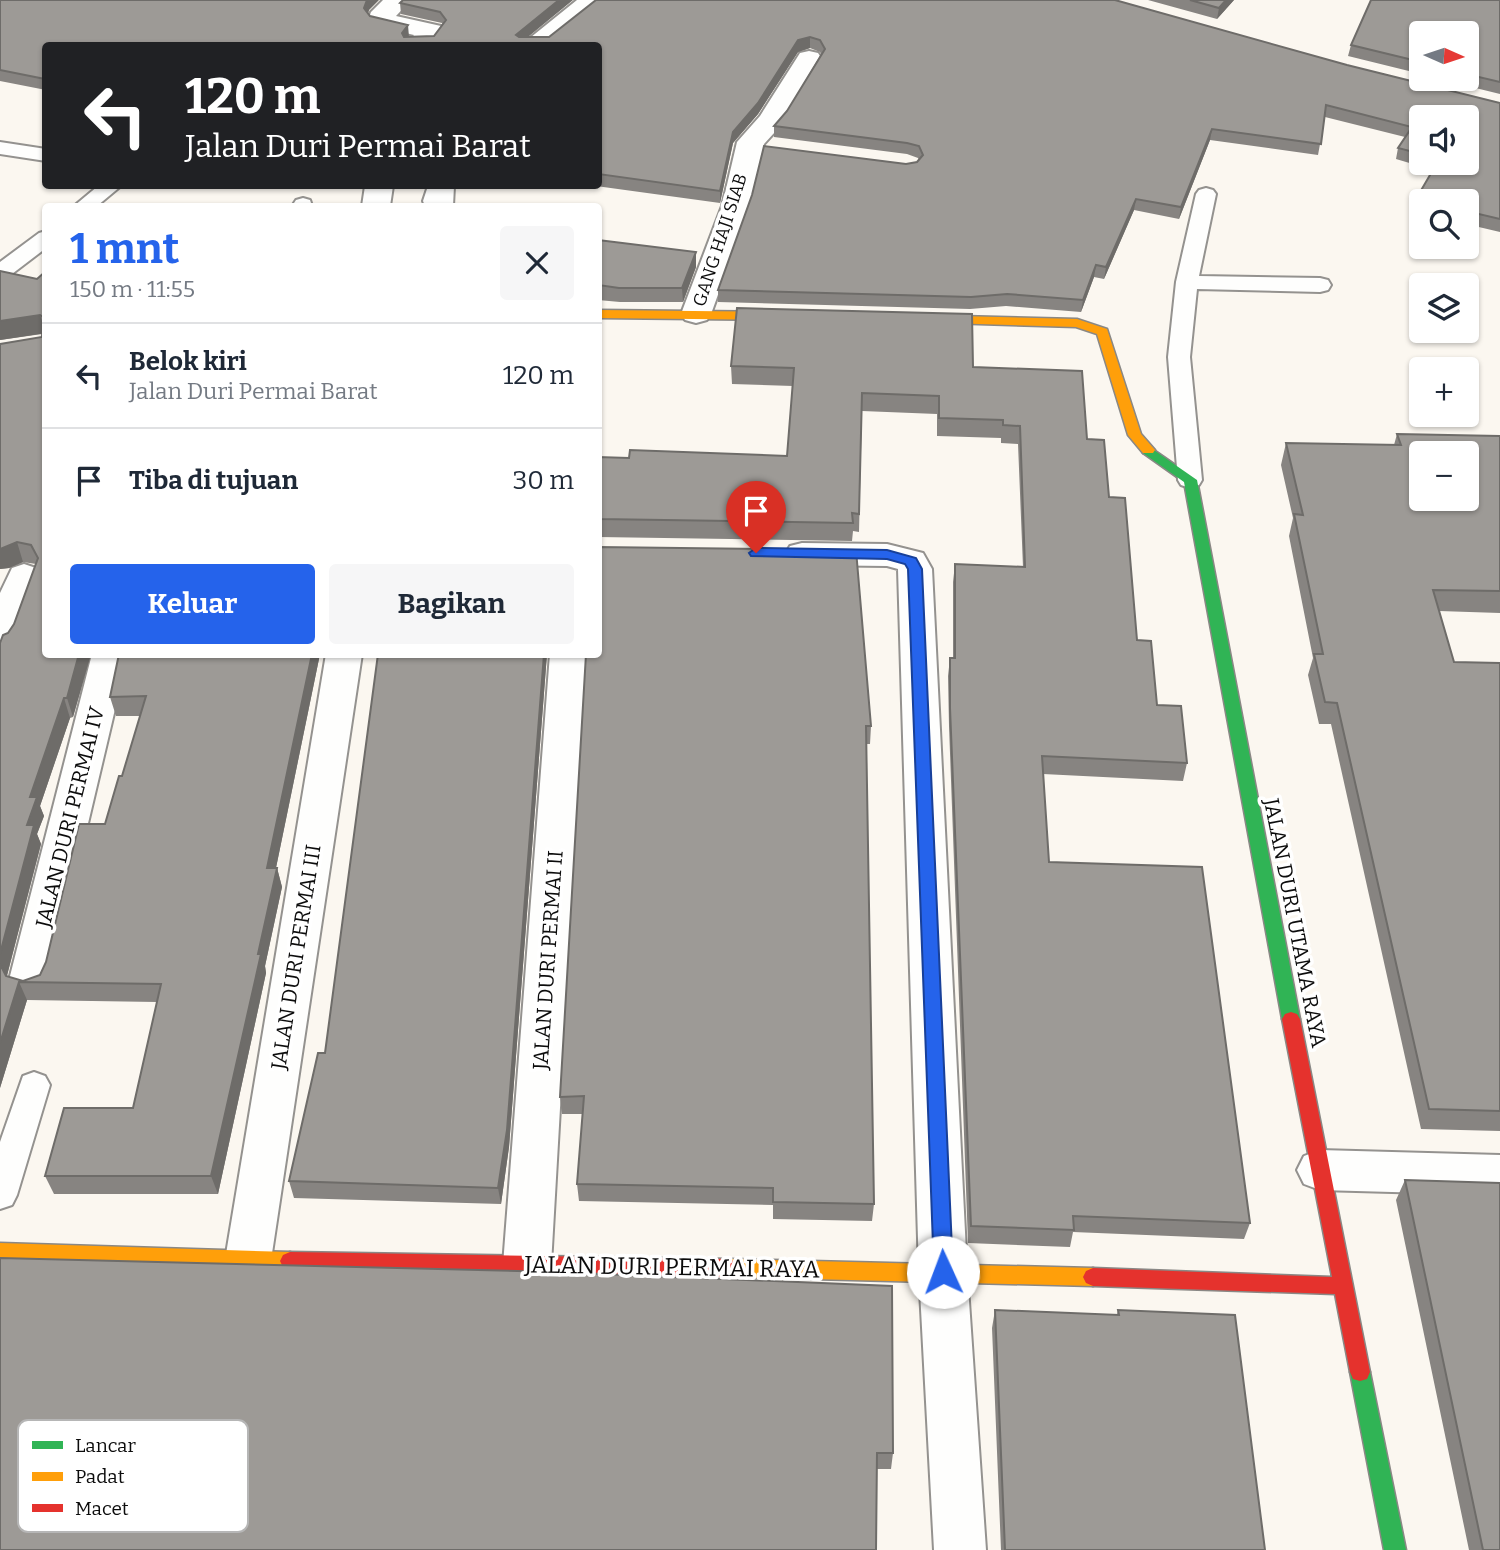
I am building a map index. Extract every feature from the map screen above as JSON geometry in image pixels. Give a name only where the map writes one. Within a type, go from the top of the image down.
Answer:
[{"type":"street","points":[[398,0],[380,17],[384,22],[432,31],[422,42]]},
{"type":"street","points":[[538,42],[593,0]]},
{"type":"street","name":"GANG HAJI SIAB","points":[[696,314],[771,121],[809,59]]},
{"type":"street","points":[[602,314],[804,316]]},
{"type":"street","points":[[899,318],[1077,323],[1103,332],[1135,435],[1147,449],[1191,480]]},
{"type":"street","name":"JALAN DURI UTAMA RAYA","points":[[1191,480],[1320,1170],[1395,1550]]},
{"type":"street","points":[[777,553],[887,555],[911,561],[915,569],[943,1272],[960,1550]]},
{"type":"street","points":[[0,642],[23,576]]},
{"type":"street","name":"JALAN DURI PERMAI IV","points":[[30,980],[109,658]]},
{"type":"street","name":"JALAN DURI PERMAI III","points":[[248,1260],[343,658]]},
{"type":"street","name":"JALAN DURI PERMAI II","points":[[527,1265],[568,658]]},
{"type":"street","points":[[1320,1170],[1500,1175]]},
{"type":"street","name":"JALAN DURI PERMAI RAYA","points":[[0,1252],[248,1260],[943,1272],[1345,1286]]},
{"type":"lane","points":[[0,148],[42,154]]},
{"type":"lane","points":[[88,203],[107,189]]},
{"type":"lane","points":[[1191,480],[1179,357],[1187,282],[1206,194]]},
{"type":"lane","points":[[0,272],[42,240]]},
{"type":"lane","points":[[1187,282],[1320,285]]},
{"type":"lane","points":[[0,1195],[34,1085]]},
{"type":"building","points":[[0,0],[367,0],[364,8],[370,16],[408,25],[402,33],[404,37],[434,36],[446,20],[440,12],[400,3],[403,0],[559,0],[516,35],[549,37],[596,0],[1115,0],[1409,80],[1409,91],[1452,91],[1500,103],[1500,219],[1479,214],[1479,189],[1422,189],[1430,175],[1479,175],[1479,105],[1409,105],[1409,126],[1326,105],[1321,144],[1212,129],[1181,207],[1136,199],[1106,267],[1096,265],[1083,300],[1007,294],[971,297],[718,290],[752,195],[764,146],[906,164],[917,162],[923,155],[919,146],[907,143],[774,126],[787,111],[825,49],[820,40],[810,37],[798,40],[758,103],[733,132],[720,191],[602,175],[602,42],[42,42],[42,78],[0,70]]},
{"type":"building","points":[[1190,0],[1226,0],[1219,8]]},
{"type":"building","points":[[1371,0],[1500,0],[1500,82],[1479,77],[1479,21],[1409,21],[1409,59],[1351,45]]},
{"type":"building","points":[[1409,132],[1409,151],[1398,148]]},
{"type":"building","points":[[602,240],[696,252],[682,288],[602,286]]},
{"type":"building","points":[[0,271],[37,279],[42,275],[42,316],[0,321]]},
{"type":"building","points":[[737,308],[972,314],[973,367],[1082,371],[1087,439],[1104,440],[1109,497],[1125,498],[1137,640],[1151,641],[1157,705],[1181,706],[1187,763],[1042,756],[1049,862],[1202,867],[1250,1223],[1073,1216],[1074,1230],[971,1226],[950,708],[950,658],[955,658],[955,564],[1025,567],[1020,426],[1003,425],[1003,420],[939,418],[939,396],[862,393],[859,514],[852,513],[853,523],[602,519],[602,457],[629,458],[630,450],[787,456],[794,368],[731,366]]},
{"type":"building","points":[[42,337],[42,658],[78,658],[67,698],[64,698],[30,797],[37,797],[27,825],[34,825],[0,954],[0,643],[3,635],[8,633],[14,624],[38,558],[31,545],[17,542],[0,549],[0,344]]},
{"type":"building","points":[[1397,434],[1500,436],[1500,591],[1433,590],[1454,662],[1500,663],[1500,1111],[1429,1109],[1337,703],[1325,702],[1314,654],[1323,654],[1294,514],[1303,515],[1286,443],[1401,445]]},
{"type":"building","points":[[602,547],[856,550],[871,726],[866,726],[874,1204],[773,1202],[773,1188],[577,1184],[584,1096],[560,1097],[586,658],[602,658]]},
{"type":"building","points":[[118,658],[311,658],[267,868],[277,868],[258,954],[261,954],[211,1176],[45,1176],[64,1108],[133,1108],[161,984],[19,982],[0,1043],[0,964],[6,976],[23,981],[40,975],[46,962],[79,824],[105,824],[146,696],[110,697]]},
{"type":"building","points":[[377,658],[544,658],[507,1130],[498,1188],[289,1181],[318,1053],[325,1053]]},
{"type":"building","points":[[1405,1180],[1500,1183],[1500,1550],[1483,1550]]},
{"type":"building","points":[[0,1258],[555,1272],[892,1286],[893,1453],[877,1453],[876,1550],[0,1550]]},
{"type":"building","points":[[995,1310],[1119,1315],[1118,1310],[1235,1315],[1265,1550],[1005,1550]]},
{"type":"traffic: fast","points":[[1148,450],[1190,480],[1291,1019]]},
{"type":"traffic: fast","points":[[1360,1372],[1395,1550]]},
{"type":"traffic: slow","points":[[602,314],[789,316]]},
{"type":"traffic: slow","points":[[919,319],[1077,323],[1103,332],[1135,435],[1148,450]]},
{"type":"traffic: slow","points":[[0,1252],[290,1261]]},
{"type":"traffic: slow","points":[[729,1268],[1093,1277]]},
{"type":"traffic: jam","points":[[1291,1019],[1360,1372]]},
{"type":"traffic: jam","points":[[290,1261],[729,1268]]},
{"type":"traffic: jam","points":[[1093,1277],[1345,1286]]},
{"type":"route","points":[[756,553],[898,556],[911,561],[915,569],[943,1272]]}]
